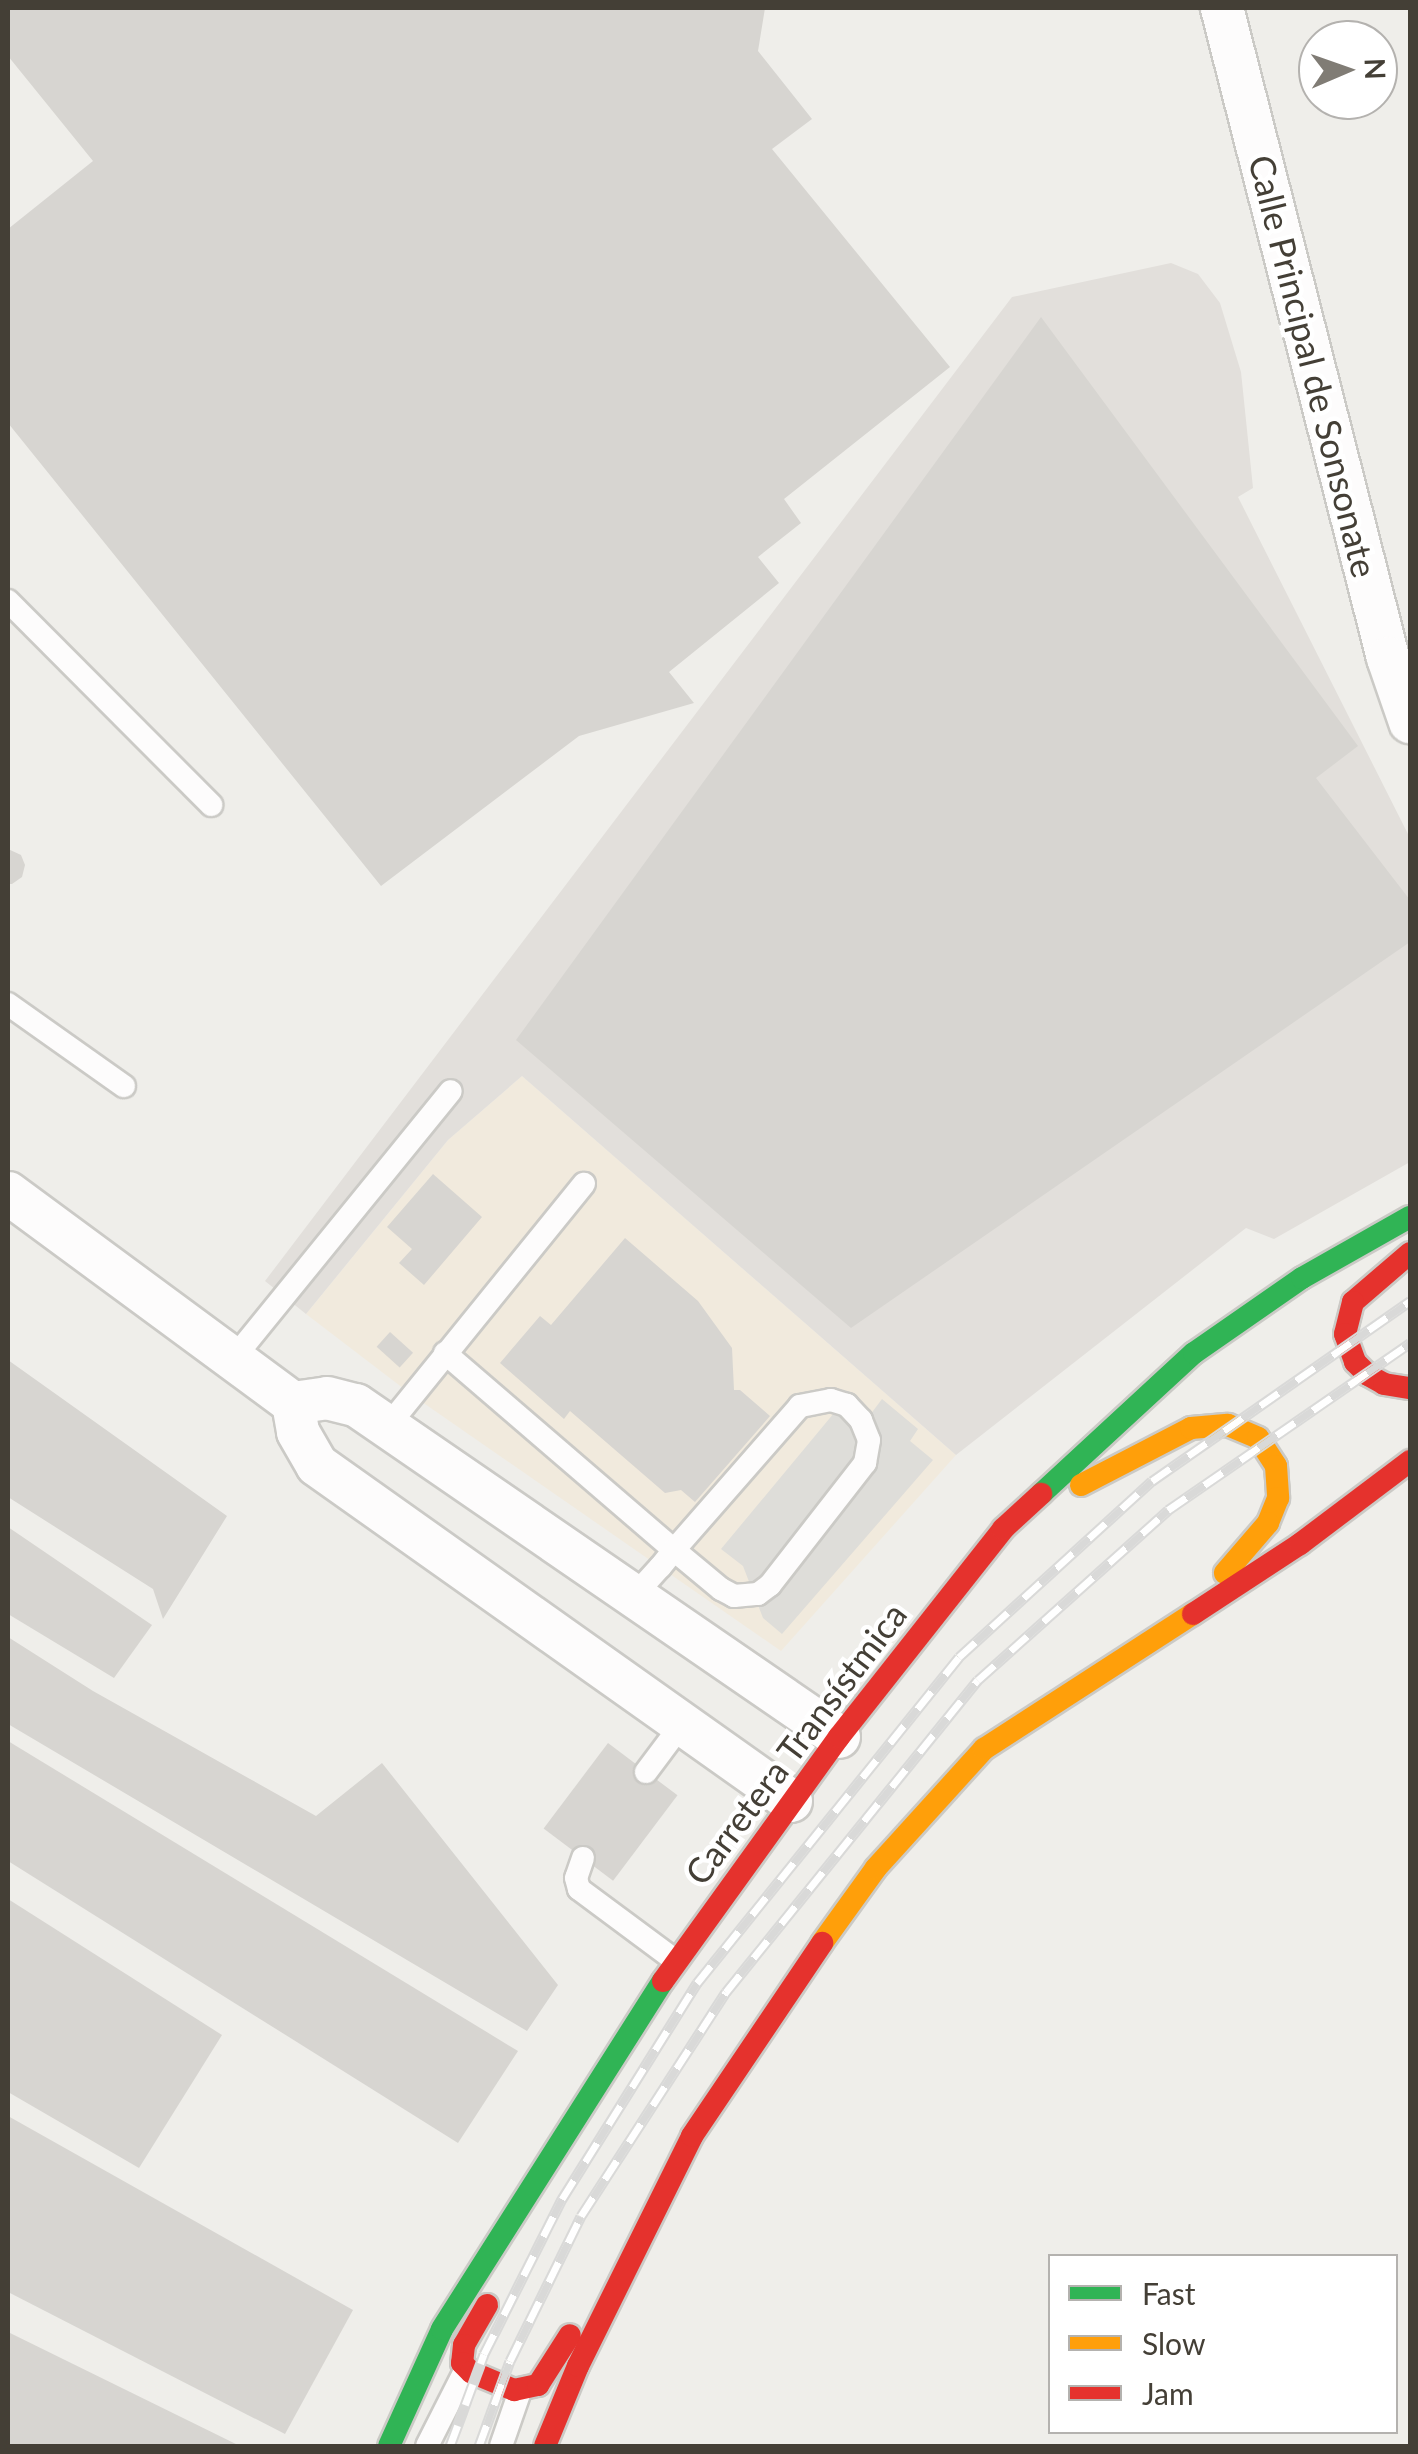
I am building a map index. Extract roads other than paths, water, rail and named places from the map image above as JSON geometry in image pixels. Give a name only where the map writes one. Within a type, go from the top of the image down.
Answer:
[{"type":"main road","name":"Carretera Transístmica","points":[[389,2446],[442,2330],[676,1961],[839,1737],[1004,1528],[1194,1353],[1302,1278],[1410,1217]]},
{"type":"main road","points":[[1410,1253],[1377,1277],[1353,1302],[1346,1334],[1356,1362],[1368,1374],[1384,1384],[1410,1388]]},
{"type":"main road","points":[[1004,1528],[1175,1433],[1211,1424],[1242,1429],[1270,1451],[1280,1482],[1278,1498],[1258,1538],[1186,1615]]},
{"type":"main road","points":[[792,1801],[792,1819],[652,2027],[464,2345],[461,2358],[466,2368],[520,2391],[543,2380],[776,2007],[876,1868],[984,1749],[1300,1544],[1410,1461]]},
{"type":"main road","points":[[546,2446],[615,2286],[692,2136]]},
{"type":"street","name":"Calle Principal de Sonsonate","points":[[1222,8],[1388,658],[1410,722]]},
{"type":"street","points":[[8,1192],[293,1403],[327,1398],[356,1406],[839,1737]]},
{"type":"street","points":[[293,1403],[298,1432],[317,1465],[792,1801]]},
{"type":"lane","points":[[8,601],[211,805]]},
{"type":"lane","points":[[8,1004],[124,1086]]},
{"type":"lane","points":[[232,1359],[451,1091]]},
{"type":"lane","points":[[387,1427],[584,1184]]},
{"type":"lane","points":[[445,1353],[674,1550],[734,1596],[758,1594],[770,1585],[866,1463],[866,1429],[847,1406],[820,1400],[800,1406],[674,1550],[634,1596]]},
{"type":"lane","points":[[646,1772],[682,1724]]},
{"type":"lane","points":[[583,1858],[576,1878],[580,1889],[676,1961]]},
{"type":"lane","points":[[427,2446],[466,2368]]},
{"type":"lane","points":[[502,2446],[520,2391]]},
{"type":"railway","points":[[450,2446],[484,2354],[562,2199],[697,1983],[959,1657],[1152,1481],[1410,1301]]},
{"type":"railway","points":[[479,2446],[510,2361],[581,2216],[726,1992],[978,1680],[1168,1510],[1410,1343]]}]
